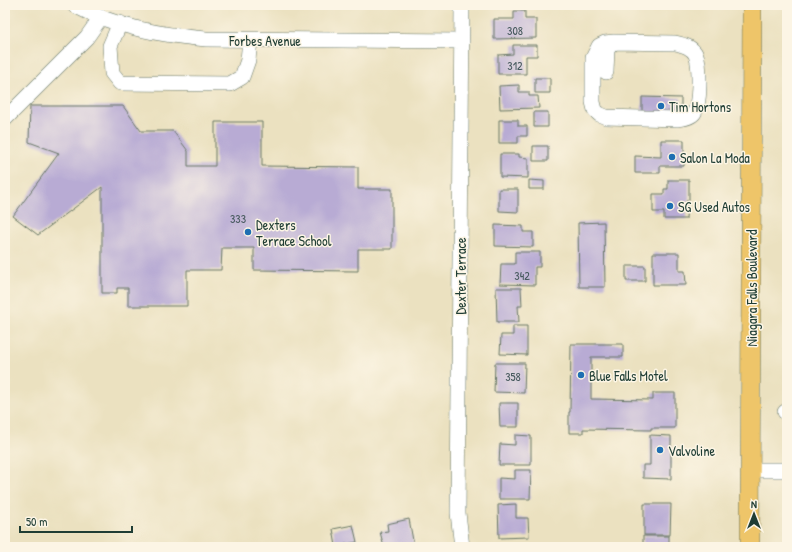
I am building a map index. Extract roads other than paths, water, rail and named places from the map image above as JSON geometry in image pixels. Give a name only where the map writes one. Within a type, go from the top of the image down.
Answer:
[{"type":"main road","name":"Niagara Falls Boulevard","points":[[750,547],[752,5]]},
{"type":"street","name":"Forbes Avenue","points":[[74,5],[120,23],[147,31],[176,37],[250,40],[462,41]]},
{"type":"street","name":"Dexter Terrace","points":[[462,5],[458,513],[462,547]]},
{"type":"street","points":[[5,119],[87,37],[101,16]]},
{"type":"street","points":[[120,23],[110,46],[112,73],[120,83],[230,84],[242,77],[248,60],[250,40]]},
{"type":"street","points":[[606,72],[607,49],[614,42],[683,44],[690,48],[698,63],[697,106],[693,114],[687,118],[678,119],[614,118],[599,114],[595,110],[593,102],[593,58],[599,46],[605,43],[614,42]]},
{"type":"street","points":[[751,470],[787,470]]},
{"type":"place","name":"Tim Hortons","points":[[661,106]]},
{"type":"place","name":"Salon La Moda","points":[[672,157]]},
{"type":"place","name":"SG Used Autos","points":[[670,206]]},
{"type":"place","name":"Dexters Terrace School","points":[[248,232]]},
{"type":"place","name":"Blue Falls Motel","points":[[581,375]]},
{"type":"place","name":"Valvoline","points":[[660,450]]}]
